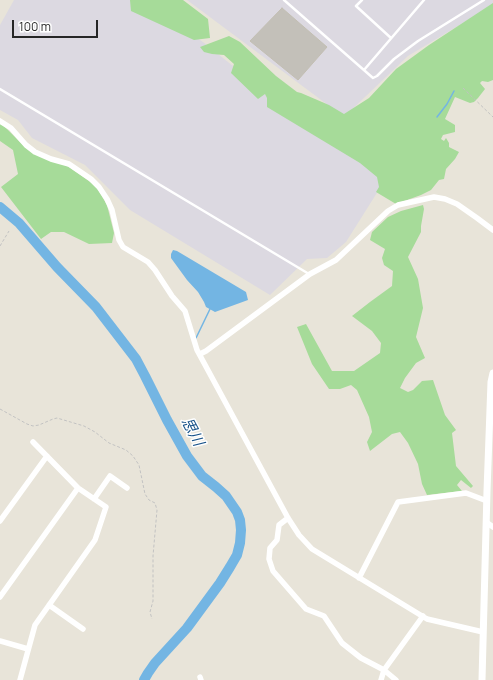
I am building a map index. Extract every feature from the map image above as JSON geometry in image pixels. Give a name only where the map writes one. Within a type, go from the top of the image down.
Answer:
[{"type":"street","points":[[0,121],[11,128],[26,145],[35,152],[51,159],[69,164],[100,187],[112,210],[118,240],[123,247],[148,262],[172,296],[185,311],[197,350],[288,518],[299,535],[312,549],[427,619],[483,632]]},
{"type":"street","points":[[200,354],[310,274],[336,260],[388,211],[398,205],[434,198],[445,200],[457,204],[493,230]]},
{"type":"street","points":[[482,680],[486,522],[487,501],[490,491],[491,382],[493,373]]},
{"type":"street","points":[[20,680],[35,625],[95,540],[106,507],[78,488],[33,442]]},
{"type":"street","points":[[0,521],[46,456]]},
{"type":"street","points":[[94,499],[110,476],[127,488]]},
{"type":"street","points":[[0,597],[78,488]]},
{"type":"street","points":[[360,578],[398,502],[466,493],[487,501]]},
{"type":"street","points":[[288,518],[280,525],[277,540],[270,548],[269,559],[273,571],[306,609],[324,616],[342,643],[361,658],[384,670],[396,680]]},
{"type":"street","points":[[486,522],[493,527]]},
{"type":"street","points":[[49,605],[83,629]]},
{"type":"street","points":[[381,680],[384,670],[423,616]]},
{"type":"street","points":[[0,641],[28,649]]},
{"type":"lane","points":[[284,0],[373,78],[377,76],[394,59],[418,42],[484,0]]},
{"type":"lane","points":[[362,0],[356,6],[391,38]]},
{"type":"lane","points":[[364,70],[424,0]]},
{"type":"lane","points":[[0,88],[310,274]]},
{"type":"path","points":[[463,88],[493,117]]},
{"type":"path","points":[[0,246],[9,231]]},
{"type":"path","points":[[0,409],[33,426],[57,418],[84,426],[95,432],[109,443],[126,450],[133,456],[139,465],[145,494],[149,500],[155,503],[157,510],[153,556],[153,601],[150,612],[152,619]]},
{"type":"shaded area","points":[[14,0],[141,0],[203,42],[258,86],[378,174],[380,188],[346,242],[327,258],[307,259],[270,295],[130,210],[85,165],[32,138],[18,120],[0,110],[0,25]]},
{"type":"shaded area","points":[[187,0],[493,0],[493,5],[408,56],[344,117]]},
{"type":"green space","points":[[130,0],[183,0],[208,19],[210,38],[194,40],[131,11]]},
{"type":"green space","points":[[493,3],[493,80],[488,82],[482,81],[480,83],[485,89],[474,102],[470,103],[455,97],[445,119],[455,125],[455,132],[443,135],[441,139],[444,141],[446,138],[449,143],[449,147],[459,152],[446,169],[444,179],[439,180],[431,190],[396,204],[376,192],[379,187],[377,177],[360,163],[267,107],[267,98],[265,94],[258,99],[231,73],[234,64],[224,55],[204,52],[200,47],[229,36],[240,42],[276,76],[297,92],[329,105],[344,114],[369,98],[396,69],[429,45]]},
{"type":"green space","points":[[0,124],[3,125],[24,146],[69,167],[96,186],[107,205],[114,233],[112,243],[89,244],[64,232],[51,232],[41,239],[1,187],[18,174],[13,150],[0,141]]},
{"type":"green space","points":[[423,205],[424,209],[421,232],[408,257],[418,279],[423,308],[416,337],[425,358],[416,363],[400,388],[408,392],[413,390],[422,381],[433,380],[445,415],[456,430],[452,433],[456,466],[473,486],[471,488],[461,480],[457,485],[462,491],[427,495],[422,484],[418,464],[408,443],[400,432],[392,434],[370,451],[367,442],[372,432],[369,417],[357,390],[351,385],[340,389],[329,389],[312,364],[297,327],[306,324],[332,371],[354,371],[380,353],[381,343],[372,331],[352,316],[392,286],[393,271],[384,265],[382,258],[385,249],[370,240],[372,232],[388,217],[401,211]]},
{"type":"water","points":[[173,250],[246,292],[248,300],[215,312],[206,307],[198,292],[171,258]]},
{"type":"building","points":[[282,8],[327,47],[298,80],[250,41]]},
{"type":"waterway","points":[[437,117],[447,104],[454,91]]},
{"type":"waterway","name":"思川","points":[[0,207],[19,223],[57,267],[96,307],[136,359],[187,456],[202,476],[226,496],[237,512],[240,520],[240,543],[237,555],[230,567],[187,628],[155,663],[144,680]]},
{"type":"waterway","points":[[196,338],[210,309]]}]
